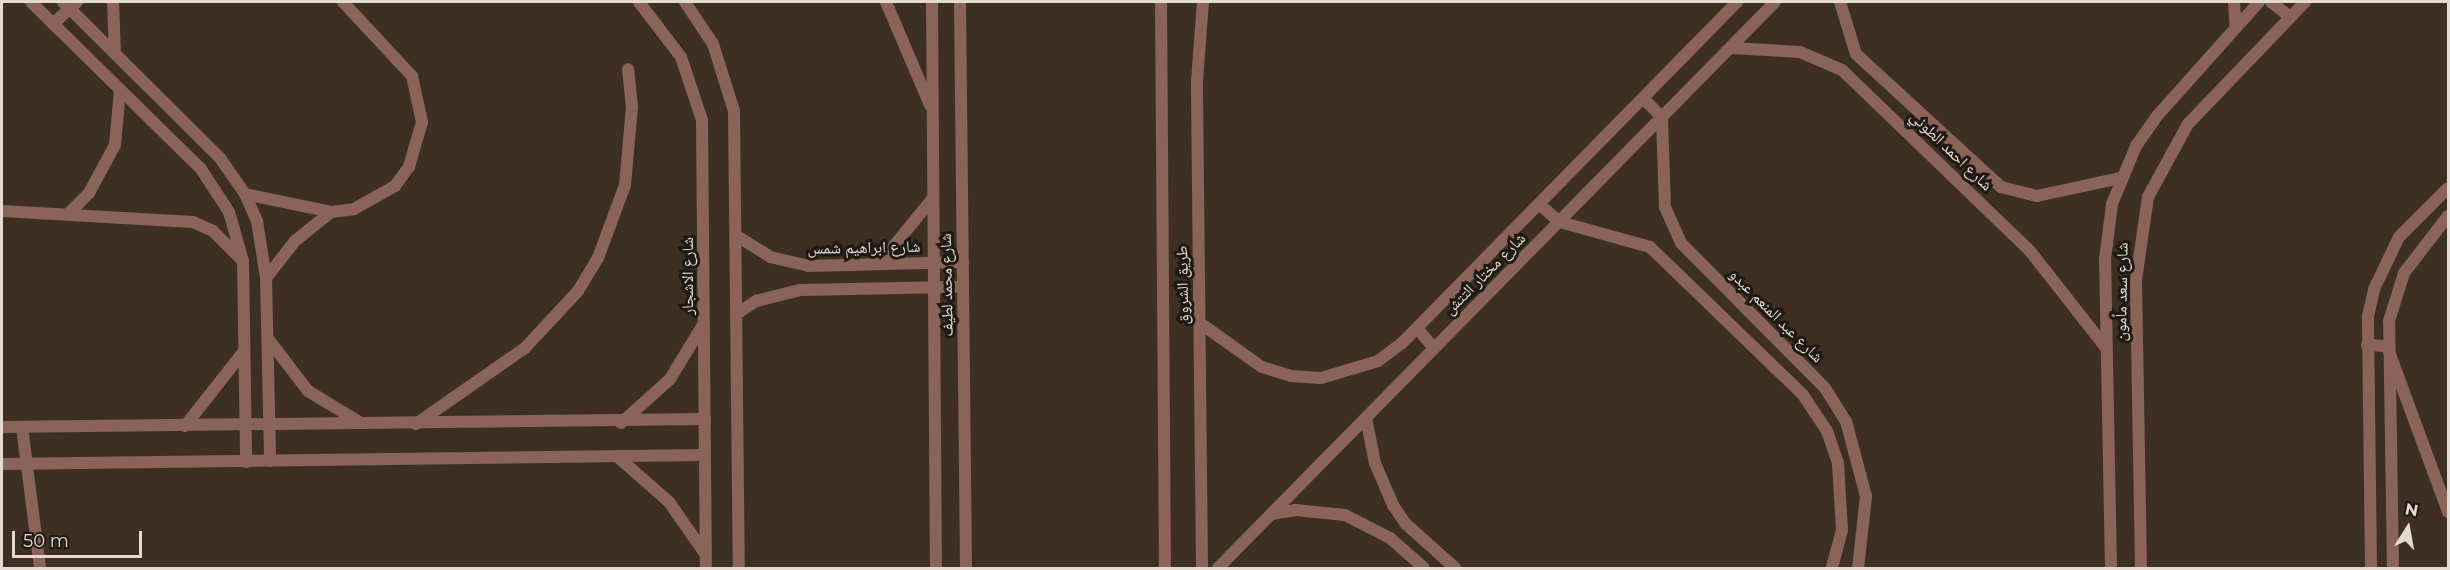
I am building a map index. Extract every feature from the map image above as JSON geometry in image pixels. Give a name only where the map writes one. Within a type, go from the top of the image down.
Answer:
[{"type":"street","points":[[31,2],[216,190],[243,261],[246,462]]},
{"type":"street","points":[[113,2],[115,53]]},
{"type":"street","points":[[245,194],[331,212],[354,209],[395,186],[419,145],[422,122],[412,76],[343,2]]},
{"type":"street","name":"شارع الاشجار","points":[[639,2],[681,57],[702,120],[706,568]]},
{"type":"street","points":[[685,2],[713,44],[734,111],[739,568]]},
{"type":"street","points":[[885,2],[933,112]]},
{"type":"street","name":"شارع محمد لطيف","points":[[932,2],[936,568]]},
{"type":"street","name":"شارع محمد لطيف","points":[[960,2],[966,568]]},
{"type":"street","name":"طريق الشروق","points":[[1161,2],[1165,568]]},
{"type":"street","name":"طريق الشروق","points":[[1202,568],[1198,57],[1203,2]]},
{"type":"street","name":"شارع مختار التتش","points":[[1200,323],[1262,367],[1321,378],[1378,361],[1417,328],[1737,2]]},
{"type":"street","name":"شارع مختار التتش","points":[[1218,568],[1775,2]]},
{"type":"street","name":"شارع احمد الطوني","points":[[1840,2],[1856,54],[1965,157],[2001,187],[2037,196],[2121,178]]},
{"type":"street","points":[[2234,2],[2236,28]]},
{"type":"street","name":"شارع سعد مأمون","points":[[2110,568],[2106,348],[2107,232],[2121,178],[2157,116],[2259,2]]},
{"type":"street","points":[[2271,2],[2290,17]]},
{"type":"street","name":"شارع سعد مأمون","points":[[2141,568],[2136,280],[2148,197],[2188,124],[2305,2]]},
{"type":"street","points":[[53,24],[70,4],[115,53],[220,158],[245,194],[256,221],[266,278],[270,461]]},
{"type":"street","name":"شارع احمد الطوني","points":[[1731,48],[1800,52],[1842,70],[2030,251],[2106,348]]},
{"type":"street","points":[[416,424],[525,348],[578,291],[598,258],[625,185],[632,117],[628,69]]},
{"type":"street","points":[[69,213],[89,193],[112,153],[120,90]]},
{"type":"street","points":[[1643,98],[1662,118]]},
{"type":"street","name":"شارع عبد المنعم عبدو","points":[[1662,118],[1665,207],[1681,243],[1825,388],[1846,421],[1866,496],[1858,568]]},
{"type":"street","points":[[1950,172],[1965,157]]},
{"type":"street","points":[[2371,568],[2368,316],[2385,262],[2416,215],[2448,188]]},
{"type":"street","points":[[879,264],[933,198]]},
{"type":"street","points":[[1539,204],[1560,222],[1650,247],[1803,395],[1827,431],[1838,463],[1842,530],[1832,568]]},
{"type":"street","points":[[2,211],[69,213],[193,222],[213,231],[243,261]]},
{"type":"street","points":[[266,278],[295,241],[331,212]]},
{"type":"street","points":[[2393,568],[2387,346],[2404,273],[2448,216]]},
{"type":"street","name":"شارع ابراهيم شمس","points":[[737,236],[789,263],[963,262]]},
{"type":"street","points":[[738,313],[778,293],[963,287]]},
{"type":"street","points":[[621,423],[670,379],[705,322]]},
{"type":"street","points":[[1417,328],[1434,348]]},
{"type":"street","points":[[268,338],[308,391],[365,425]]},
{"type":"street","points":[[2367,345],[2387,346]]},
{"type":"street","points":[[2387,346],[2448,512]]},
{"type":"street","points":[[185,426],[245,350]]},
{"type":"street","points":[[1366,418],[1374,463],[1393,505],[1406,525],[1455,568]]},
{"type":"street","points":[[2,427],[621,423],[705,419]]},
{"type":"street","points":[[22,427],[39,568]]},
{"type":"street","points":[[2,464],[619,458],[705,455]]},
{"type":"street","points":[[619,458],[669,502],[705,554]]},
{"type":"street","points":[[1271,514],[1295,510],[1345,515],[1390,538],[1424,568]]}]
